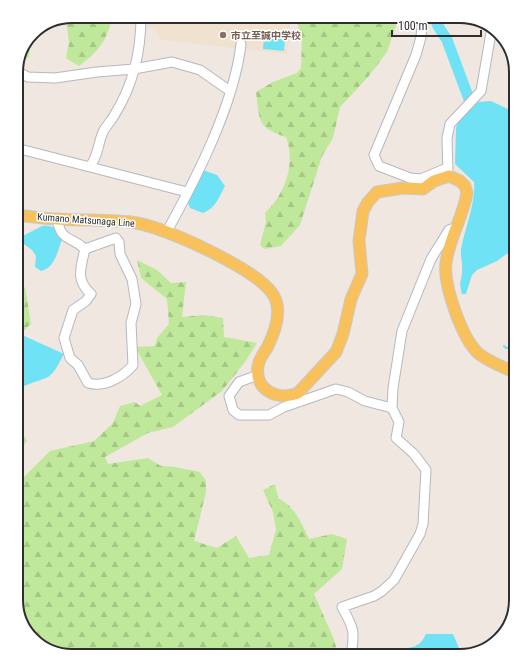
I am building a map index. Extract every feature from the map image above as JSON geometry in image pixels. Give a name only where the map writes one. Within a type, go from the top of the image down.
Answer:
[{"type":"main road","points":[[258,375],[261,384],[266,390],[283,402],[290,396],[298,393],[336,352],[343,334],[351,299],[362,274],[359,241],[363,211],[368,202],[377,192],[403,188],[423,189],[448,172],[465,186],[467,193],[447,256],[446,277],[457,315],[469,339],[479,354],[509,369]]},
{"type":"main road","name":"Kumano Matsunaga Line","points":[[23,216],[131,223],[166,233],[239,266],[258,280],[273,294],[278,306],[278,319],[270,340],[260,359],[258,375]]},
{"type":"street","points":[[90,166],[93,162],[103,132],[115,114],[127,90],[134,69],[141,23]]},
{"type":"street","points":[[423,23],[422,37],[416,55],[374,155],[379,166],[410,178],[421,179],[448,172],[447,138],[450,124],[481,91],[491,34]]},
{"type":"street","points":[[166,233],[217,128],[230,91],[242,44]]},
{"type":"street","points":[[23,74],[28,77],[55,78],[97,72],[134,69],[172,62],[190,65],[209,75],[230,91]]},
{"type":"street","points":[[23,150],[187,192]]},
{"type":"street","points":[[57,219],[58,226],[65,238],[80,244],[85,249]]},
{"type":"street","points":[[352,649],[354,640],[353,627],[342,607],[374,596],[394,580],[414,546],[423,524],[426,470],[414,454],[396,438],[399,422],[392,408],[393,388],[402,331],[408,313],[432,257],[450,230],[457,227]]},
{"type":"street","points":[[116,238],[119,242],[120,254],[132,279],[136,304],[131,323],[132,365],[127,372],[118,378],[95,386],[88,383],[78,365],[70,358],[64,338],[73,310],[86,301],[91,294],[82,287],[80,277],[85,249],[116,238]]},
{"type":"street","points":[[258,375],[239,382],[229,396],[234,410],[239,416],[269,414],[283,402],[336,389],[348,392],[365,401],[392,408]]},
{"type":"shaded area","name":"市立至誠中学校","points":[[290,23],[287,54],[162,40],[154,30],[144,24]]},
{"type":"green space","points":[[67,23],[111,23],[105,39],[101,45],[79,66],[66,58],[69,43]]},
{"type":"green space","points":[[297,23],[397,23],[387,52],[368,77],[340,107],[333,138],[322,156],[300,225],[281,246],[264,249],[260,245],[266,222],[265,213],[278,197],[283,188],[287,178],[290,158],[286,137],[269,130],[261,122],[256,92],[273,82],[297,73],[301,68],[302,37]]},
{"type":"green space","points":[[30,47],[29,57],[25,60]]},
{"type":"green space","points":[[137,260],[157,270],[171,283],[186,282],[182,317],[203,315],[223,318],[224,337],[257,343],[245,362],[222,391],[173,427],[148,433],[105,457],[108,464],[148,458],[161,466],[200,472],[206,481],[206,492],[194,541],[217,548],[236,536],[249,558],[269,555],[276,530],[273,512],[263,490],[275,484],[278,498],[293,510],[309,539],[332,534],[347,539],[342,569],[314,594],[337,649],[65,649],[42,639],[37,635],[28,622],[23,607],[23,478],[50,451],[94,441],[113,423],[120,406],[135,402],[140,406],[162,395],[135,347],[155,346],[157,338],[169,324],[167,299],[141,278]]},
{"type":"green space","points":[[25,287],[31,324],[23,331],[23,288]]},
{"type":"green space","points":[[23,436],[27,441],[23,446]]},
{"type":"water","points":[[264,37],[285,39],[284,51],[263,49]]},
{"type":"water","points":[[491,101],[509,110],[509,252],[497,261],[477,270],[472,275],[466,294],[462,294],[460,284],[462,274],[461,249],[472,206],[474,182],[455,164],[456,129],[457,123],[478,102]]},
{"type":"water","points":[[200,169],[217,175],[225,186],[214,205],[203,213],[190,208],[187,200]]},
{"type":"water","points":[[42,226],[55,228],[62,239],[50,266],[41,271],[35,267],[36,256],[32,250],[23,243],[23,236]]},
{"type":"water","points":[[23,335],[64,354],[52,374],[24,386],[23,388]]},
{"type":"water","points":[[426,634],[453,634],[459,649],[408,649],[419,644]]},
{"type":"waterway","points":[[437,23],[447,40],[469,99]]},
{"type":"waterway","points":[[504,346],[506,348],[509,348]]},
{"type":"place","name":"市立至誠中学校","points":[[223,35]]}]
